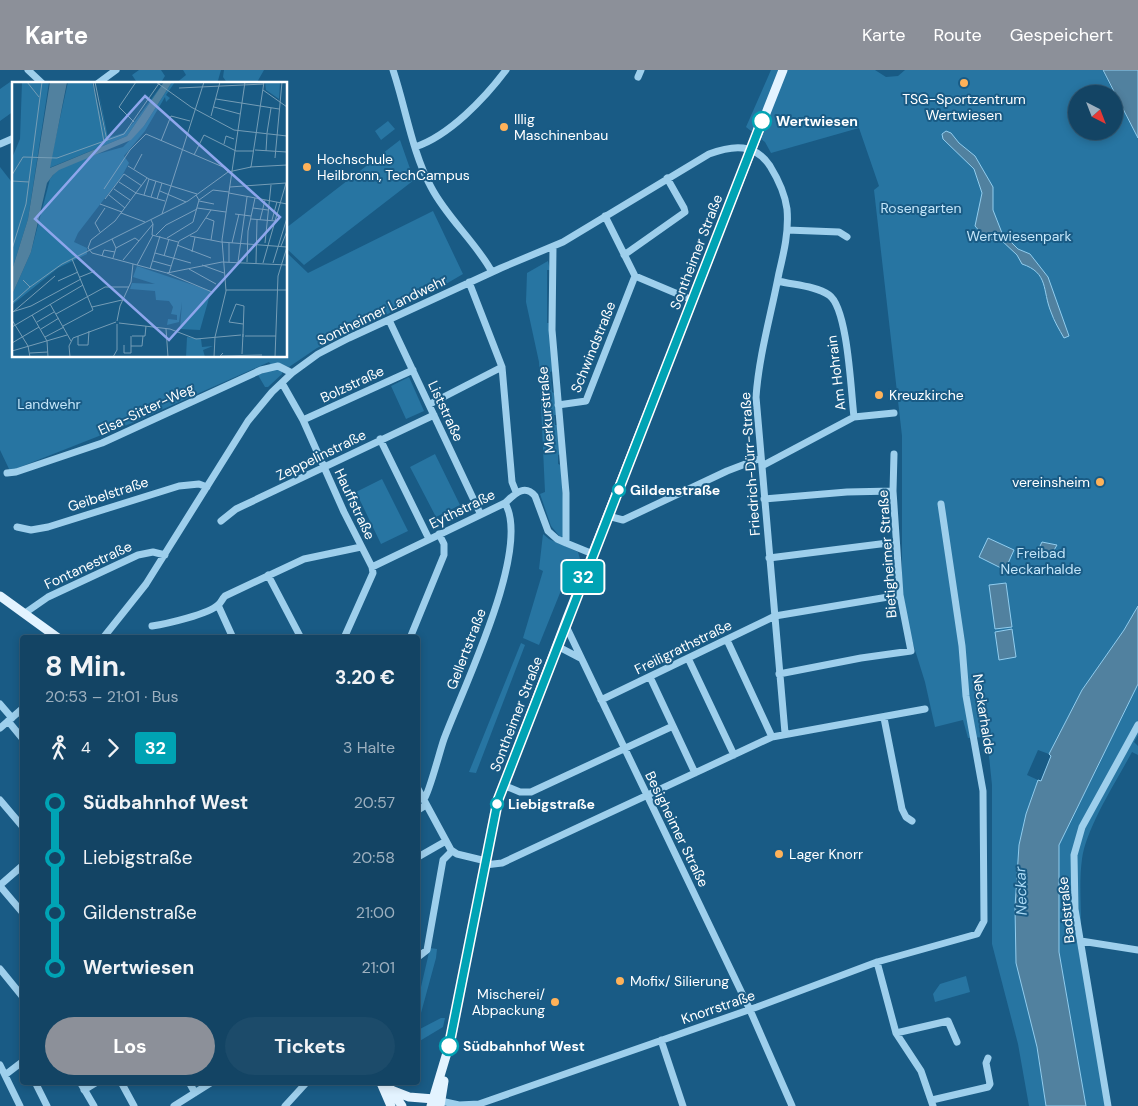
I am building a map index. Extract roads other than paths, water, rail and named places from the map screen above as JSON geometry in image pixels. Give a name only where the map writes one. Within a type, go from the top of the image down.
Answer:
[{"type":"main road","name":"Sontheimer Straße","points":[[436,1103],[449,1046],[492,822],[503,785],[750,149],[783,70]]},
{"type":"main road","points":[[0,596],[54,635]]},
{"type":"main road","points":[[382,1085],[391,1106]]},
{"type":"main road","points":[[389,1086],[409,1097],[436,1103]]},
{"type":"main road","points":[[389,1086],[402,1106]]},
{"type":"street","points":[[28,70],[41,82]]},
{"type":"street","points":[[100,82],[116,70]]},
{"type":"street","points":[[393,70],[420,164],[438,201],[492,272]]},
{"type":"street","points":[[415,147],[430,141],[467,112],[506,70]]},
{"type":"street","points":[[0,144],[12,139]]},
{"type":"street","name":"Sontheimer Landwehr","points":[[106,635],[128,609],[165,555],[248,421],[272,392],[292,373],[333,346],[469,282],[553,246],[667,178],[720,150],[728,148],[750,149]]},
{"type":"street","name":"Friedrich-Dürr-Straße","points":[[750,149],[764,156],[778,182],[787,208],[787,230],[778,281],[757,376],[756,412],[785,733]]},
{"type":"street","points":[[624,255],[685,212],[667,178]]},
{"type":"street","points":[[605,216],[635,276],[692,300]]},
{"type":"street","points":[[787,230],[839,232],[847,237]]},
{"type":"street","name":"Merkurstraße","points":[[553,246],[552,330],[566,493],[566,543]]},
{"type":"street","name":"Schwindstraße","points":[[558,405],[586,401],[635,276]]},
{"type":"street","name":"Am Hohrain","points":[[778,281],[825,293],[833,298],[839,306],[845,337],[854,417]]},
{"type":"street","points":[[469,282],[502,367],[512,482],[516,492]]},
{"type":"street","name":"Liststraße","points":[[389,320],[480,514]]},
{"type":"street","name":"Elsa-Sitter-Weg","points":[[7,473],[24,470],[102,443],[242,377],[270,367],[282,367],[292,373]]},
{"type":"street","points":[[430,404],[502,367]]},
{"type":"street","name":"Bolzstraße","points":[[303,420],[412,370]]},
{"type":"street","name":"Hauffstraße","points":[[282,383],[303,420],[372,567]]},
{"type":"street","points":[[762,466],[854,417],[894,413]]},
{"type":"street","name":"Zeppelinstraße","points":[[221,521],[236,509],[434,415]]},
{"type":"street","points":[[380,439],[429,539]]},
{"type":"street","name":"Bietigheimer Straße","points":[[779,674],[866,657],[908,653],[911,651],[900,595],[893,491],[894,454]]},
{"type":"street","points":[[608,516],[623,520],[726,471],[761,458]]},
{"type":"street","name":"Geibelstraße","points":[[17,527],[31,530],[48,527],[179,486],[199,484],[207,487]]},
{"type":"street","name":"Eythstraße","points":[[372,567],[505,503],[516,492],[524,490],[533,494],[548,531],[557,539],[566,543]]},
{"type":"street","points":[[764,499],[847,492],[893,491]]},
{"type":"street","name":"Gellertstraße","points":[[425,802],[437,757],[501,592],[510,546],[508,512],[505,503]]},
{"type":"street","name":"Neckarhalde","points":[[941,504],[962,646],[966,696],[983,791],[985,873],[984,921],[982,928]]},
{"type":"street","points":[[411,635],[444,555],[444,544],[439,534]]},
{"type":"street","points":[[769,558],[896,542]]},
{"type":"street","points":[[566,543],[593,554]]},
{"type":"street","points":[[152,626],[190,617],[218,605],[226,596],[304,560],[361,546]]},
{"type":"street","name":"Fontanestraße","points":[[25,614],[35,604],[48,597],[138,555],[153,552],[165,555]]},
{"type":"street","points":[[345,635],[373,574],[372,567]]},
{"type":"street","points":[[268,575],[299,635]]},
{"type":"street","name":"Freiligrathstraße","points":[[602,700],[775,616],[900,595]]},
{"type":"street","points":[[218,605],[231,635]]},
{"type":"street","name":"Besigheimer Straße","points":[[565,624],[750,1010],[792,1106]]},
{"type":"street","points":[[727,640],[772,737]]},
{"type":"street","points":[[557,646],[572,652],[582,659]]},
{"type":"street","points":[[688,658],[734,755]]},
{"type":"street","points":[[650,677],[695,773]]},
{"type":"street","points":[[0,704],[20,735]]},
{"type":"street","points":[[420,793],[452,851],[485,863],[502,863],[772,737],[785,733],[799,733],[925,709]]},
{"type":"street","points":[[0,728],[20,711]]},
{"type":"street","points":[[884,718],[902,809],[906,817],[912,821]]},
{"type":"street","name":"Badstraße","points":[[1108,1106],[1081,941],[1074,889],[1074,855],[1082,827],[1135,738],[1138,725]]},
{"type":"street","points":[[503,785],[520,792],[532,792],[673,726]]},
{"type":"street","points":[[0,800],[20,824]]},
{"type":"street","points":[[420,808],[425,802]]},
{"type":"street","points":[[420,856],[446,841]]},
{"type":"street","points":[[420,955],[427,950],[443,860],[452,851]]},
{"type":"street","points":[[20,868],[0,885],[20,910]]},
{"type":"street","name":"Knorrstraße","points":[[436,1103],[459,1106],[480,1104],[750,1010],[877,962],[977,934],[982,928]]},
{"type":"street","points":[[1081,941],[1138,950]]},
{"type":"street","points":[[877,962],[896,1034],[921,1071],[932,1103],[988,1087],[990,1084],[986,1063],[988,1058]]},
{"type":"street","points":[[0,969],[20,994]]},
{"type":"street","points":[[896,1034],[948,1021],[957,1042]]},
{"type":"street","points":[[661,1040],[683,1106]]},
{"type":"street","points":[[4,1075],[20,1063]]},
{"type":"street","points":[[0,1065],[20,1106]]},
{"type":"street","points":[[36,1085],[47,1106]]},
{"type":"street","points":[[82,1085],[94,1106]]},
{"type":"street","points":[[84,1090],[92,1085]]},
{"type":"street","points":[[123,1085],[134,1106]]},
{"type":"street","points":[[191,1085],[196,1093]]},
{"type":"street","points":[[174,1106],[208,1085]]},
{"type":"street","points":[[285,1106],[304,1085]]},
{"type":"water","points":[[1103,70],[1138,70],[1138,138],[1123,109],[1123,85],[1111,85]]},
{"type":"water","points":[[946,131],[951,133],[959,143],[975,156],[993,187],[993,210],[1002,233],[1018,249],[1030,254],[1048,277],[1069,336],[1064,338],[1055,322],[1041,277],[1037,272],[1022,264],[1017,255],[1000,239],[987,240],[975,226],[982,193],[974,169],[943,139],[942,134]]},
{"type":"water","points":[[988,538],[1014,550],[1005,570],[979,557]]},
{"type":"water","points":[[1042,542],[1057,545],[1053,552],[1050,551],[1047,557],[1037,552]]},
{"type":"water","points":[[1006,583],[1012,627],[995,629],[989,585]]},
{"type":"water","name":"Neckar","points":[[1138,606],[1138,684],[1059,845],[1059,952],[1086,1106],[1046,1106],[1037,1047],[1016,963],[1015,907],[1019,845],[1026,814],[1038,780],[1041,781],[1051,756],[1049,754],[1082,690],[1124,630]]},
{"type":"water","points":[[1012,629],[1016,657],[999,660],[995,632]]},
{"type":"place","name":"TSG-Sportzentrum Wertwiesen","points":[[964,83]]},
{"type":"place","name":"Wertwiesen","points":[[762,121]]},
{"type":"place","name":"Illig Maschinenbau","points":[[504,127]]},
{"type":"place","name":"Hochschule Heilbronn, TechCampus","points":[[307,167]]},
{"type":"place","name":"Kreuzkirche","points":[[879,395]]},
{"type":"place","name":"vereinsheim","points":[[1100,482]]},
{"type":"place","name":"Gildenstraße","points":[[619,490]]},
{"type":"place","name":"Liebigstraße","points":[[497,804]]},
{"type":"place","name":"Lager Knorr","points":[[779,854]]},
{"type":"place","name":"Mofix/ Silierung","points":[[620,981]]},
{"type":"place","name":"Mischerei/ Abpackung","points":[[555,1002]]},
{"type":"place","name":"Südbahnhof West","points":[[449,1046]]},
{"type":"park label","name":"Rosengarten","points":[[921,208]]},
{"type":"park label","name":"Wertwiesenpark","points":[[1019,236]]},
{"type":"park label","name":"Landwehr","points":[[49,404]]},
{"type":"park label","name":"Freibad Neckarhalde","points":[[1041,562]]}]
